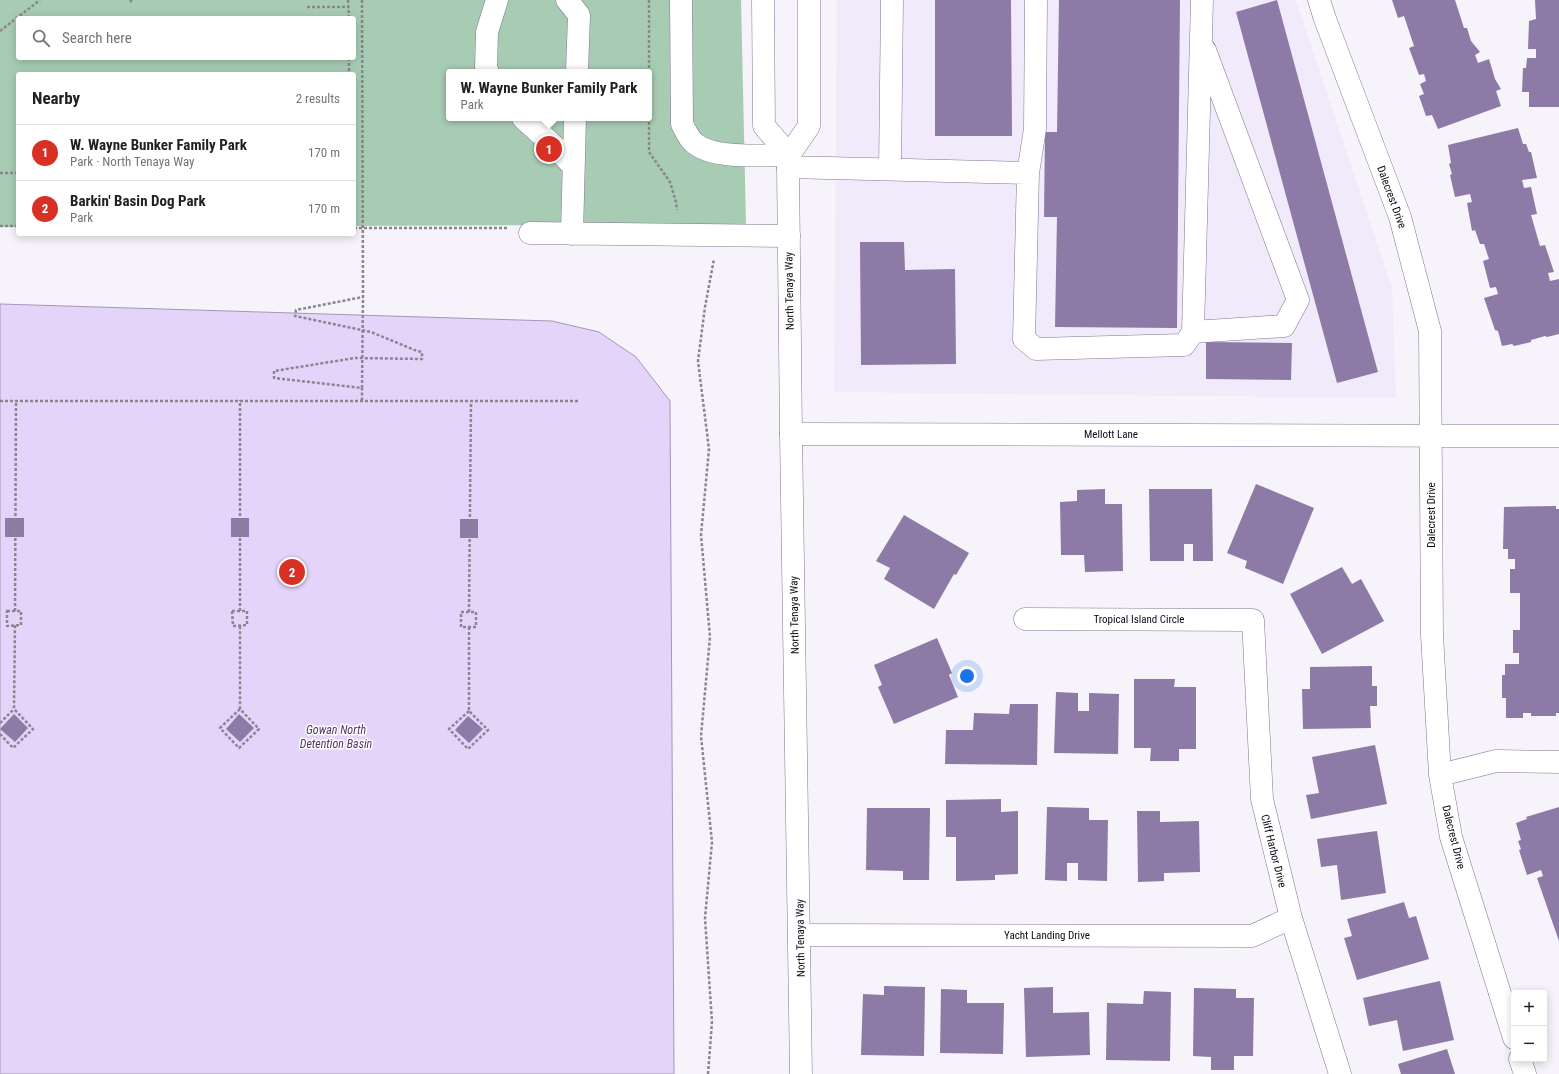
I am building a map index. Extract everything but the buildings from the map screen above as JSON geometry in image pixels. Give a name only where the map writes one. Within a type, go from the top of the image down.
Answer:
[{"type":"street","points":[[486,69],[487,32],[497,0]]},
{"type":"street","points":[[567,0],[579,15],[577,69]]},
{"type":"street","points":[[681,0],[682,124],[692,141],[704,149],[723,154],[890,169],[1028,173]]},
{"type":"street","points":[[763,0],[764,126],[789,161]]},
{"type":"street","points":[[789,161],[809,126],[809,0]]},
{"type":"street","points":[[890,169],[892,0]]},
{"type":"street","points":[[1036,0],[1035,129],[1028,173],[1024,339],[1036,349],[1184,345],[1193,332],[1202,0]]},
{"type":"street","name":"Dalecrest Drive","points":[[1319,0],[1400,217],[1430,331],[1432,634],[1440,775],[1452,838],[1511,1028]]},
{"type":"street","points":[[1193,332],[1284,326],[1298,300],[1201,40]]},
{"type":"street","points":[[526,121],[573,166]]},
{"type":"street","points":[[572,234],[575,121]]},
{"type":"street","name":"North Tenaya Way","points":[[789,161],[791,434],[801,1074]]},
{"type":"street","points":[[530,233],[789,236]]},
{"type":"street","name":"Mellott Lane","points":[[791,434],[1559,436]]},
{"type":"street","name":"Tropical Island Circle","points":[[1025,619],[1253,620]]},
{"type":"street","name":"Cliff Harbor Drive","points":[[1253,620],[1262,799],[1291,918],[1340,1074]]},
{"type":"street","points":[[1440,775],[1496,761],[1559,762]]},
{"type":"street","name":"Yacht Landing Drive","points":[[800,935],[1252,936],[1291,918]]},
{"type":"street","points":[[1521,1062],[1525,1074]]},
{"type":"path","points":[[19,16],[40,0]]},
{"type":"path","points":[[348,0],[349,16]]},
{"type":"path","points":[[362,0],[362,401]]},
{"type":"path","points":[[649,0],[649,69]]},
{"type":"path","points":[[307,7],[349,7]]},
{"type":"path","points":[[0,31],[16,19]]},
{"type":"path","points":[[349,60],[349,72]]},
{"type":"path","points":[[649,121],[649,152],[670,182],[676,202],[680,235]]},
{"type":"path","points":[[0,173],[16,173]]},
{"type":"path","points":[[0,226],[16,226]]},
{"type":"path","points":[[356,228],[529,228],[530,233]]},
{"type":"path","points":[[708,1074],[712,1022],[705,918],[712,842],[701,736],[710,637],[701,536],[709,449],[698,361],[705,307],[716,254]]},
{"type":"path","points":[[362,388],[274,378],[274,371],[355,358],[422,359],[422,352],[363,330],[295,316],[296,310],[363,297]]},
{"type":"path","points":[[15,611],[16,400]]},
{"type":"path","points":[[240,400],[240,611]]},
{"type":"path","points":[[0,401],[580,401]]},
{"type":"path","points":[[469,612],[471,402]]},
{"type":"path","points":[[7,611],[21,611],[21,625],[15,625],[7,626],[7,611]]},
{"type":"path","points":[[232,611],[247,611],[247,625],[240,625],[233,626],[232,611]]},
{"type":"path","points":[[461,612],[476,612],[476,627],[469,627],[461,627],[461,612]]},
{"type":"path","points":[[0,734],[13,748],[33,729],[14,709],[15,625]]},
{"type":"path","points":[[240,625],[240,709],[259,729],[239,748],[220,728],[240,709]]},
{"type":"path","points":[[469,627],[469,711],[488,730],[468,749],[449,729],[469,711]]},
{"type":"path","points":[[0,723],[14,709]]},
{"type":"shaded area","points":[[837,0],[1296,0],[1392,288],[1396,398],[834,392]]},
{"type":"green space","points":[[0,0],[741,0],[746,224],[356,226],[356,72],[16,72],[16,227],[0,227]]},
{"type":"water","name":"Gowan North Detention Basin","points":[[0,304],[552,321],[599,332],[636,357],[670,401],[674,1074],[0,1074]]},
{"type":"place","name":"W. Wayne Bunker Family Park","points":[[549,149]]},
{"type":"place","name":"Barkin' Basin Dog Park","points":[[292,572]]}]
